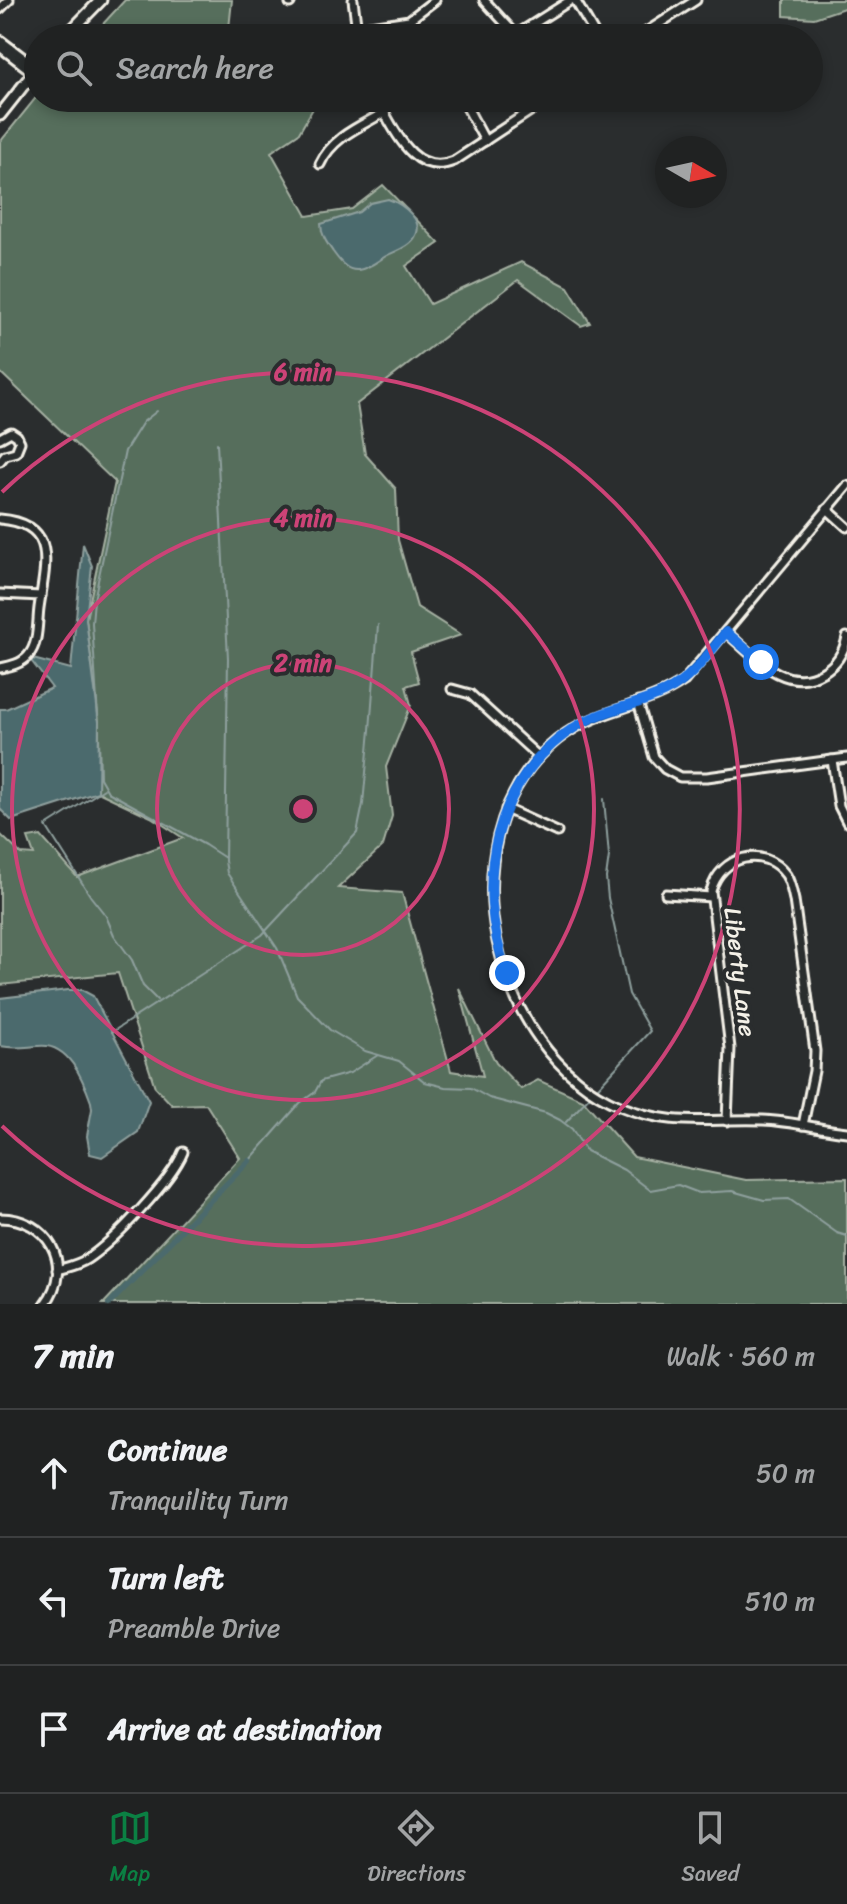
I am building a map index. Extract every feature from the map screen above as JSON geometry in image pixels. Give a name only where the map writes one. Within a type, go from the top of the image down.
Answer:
[{"type":"street","points":[[0,9],[9,0]]},
{"type":"street","points":[[78,24],[101,0]]},
{"type":"street","points":[[353,0],[356,24]]},
{"type":"street","points":[[383,24],[409,20],[435,0]]},
{"type":"street","points":[[484,0],[503,24]]},
{"type":"street","points":[[534,24],[573,0],[588,24]]},
{"type":"street","points":[[656,24],[684,3],[696,0]]},
{"type":"street","points":[[0,40],[24,58]]},
{"type":"street","points":[[0,47],[24,65]]},
{"type":"street","points":[[0,115],[24,83]]},
{"type":"street","points":[[320,164],[333,144],[385,112],[410,153],[430,165],[454,161],[529,112]]},
{"type":"street","points":[[469,112],[485,141]]},
{"type":"street","points":[[0,438],[11,432],[20,442],[16,452],[5,455],[0,461]]},
{"type":"street","points":[[847,486],[684,681],[666,692],[584,722],[539,757],[517,787],[506,809],[491,863],[494,924],[511,984],[524,1013],[547,1049],[576,1080],[603,1098],[624,1107],[678,1121],[765,1120],[847,1132]]},
{"type":"street","points":[[827,509],[847,527]]},
{"type":"street","points":[[0,519],[21,522],[32,528],[42,540],[45,564],[37,634],[32,649],[23,660],[0,668]]},
{"type":"street","points":[[0,594],[41,596]]},
{"type":"street","points":[[726,632],[775,672],[798,679],[813,677],[833,665],[842,654],[847,637]]},
{"type":"street","points":[[452,689],[470,694],[539,757]]},
{"type":"street","points":[[638,702],[654,757],[665,769],[680,777],[707,777],[847,758]]},
{"type":"street","points":[[832,760],[839,806],[847,822]]},
{"type":"street","points":[[506,809],[557,832]]},
{"type":"street","name":"Liberty Lane","points":[[727,1121],[730,1048],[711,897],[713,882],[723,868],[747,857],[773,863],[790,882],[815,1051],[803,1125]]},
{"type":"street","points":[[666,894],[711,897]]},
{"type":"street","points":[[57,1270],[83,1261],[103,1245],[171,1175],[183,1152]]},
{"type":"street","points":[[0,1218],[22,1221],[43,1233],[52,1247],[57,1270],[55,1286],[45,1304]]},
{"type":"green space","points":[[125,0],[232,0],[229,24],[103,24]]},
{"type":"green space","points":[[784,0],[847,0],[847,7],[814,18],[784,16]]},
{"type":"green space","points":[[24,112],[311,112],[299,133],[271,152],[307,216],[352,209],[383,185],[439,243],[406,266],[430,304],[521,262],[568,287],[590,323],[581,326],[518,280],[357,404],[365,454],[396,489],[398,540],[417,607],[461,635],[411,652],[419,682],[406,686],[411,705],[386,767],[392,816],[383,846],[338,888],[402,893],[451,1071],[483,1076],[459,988],[496,1063],[521,1089],[538,1080],[583,1100],[634,1157],[746,1180],[847,1178],[847,1304],[103,1304],[240,1158],[206,1104],[172,1105],[155,1087],[118,973],[0,985],[0,834],[21,854],[34,855],[28,838],[41,836],[77,877],[183,838],[151,817],[98,792],[99,722],[86,619],[115,482],[0,372],[0,142]]},
{"type":"water","points":[[388,199],[406,209],[416,220],[418,227],[413,240],[365,268],[354,270],[346,267],[327,242],[321,224],[359,212],[370,203]]},
{"type":"water","points":[[83,544],[92,566],[86,619],[99,722],[98,792],[11,820],[0,809],[0,709],[52,688],[29,658],[71,669]]},
{"type":"water","points":[[82,990],[93,996],[149,1101],[138,1132],[102,1157],[90,1154],[87,1136],[91,1102],[79,1073],[66,1056],[49,1046],[0,1046],[0,998]]},
{"type":"waterway","points":[[98,718],[92,623],[94,600],[125,451],[143,422],[157,411]]},
{"type":"waterway","points":[[217,443],[228,658],[225,861],[227,873],[277,948],[297,996],[330,1030],[365,1051],[399,1061],[425,1082],[471,1088],[489,1098],[546,1113],[560,1120],[572,1129],[586,1151],[624,1170],[650,1190],[678,1185],[699,1193],[732,1191],[764,1200],[789,1199],[837,1233],[847,1236]]},
{"type":"waterway","points":[[112,1032],[262,935],[357,833],[363,804],[378,625]]},
{"type":"waterway","points":[[99,736],[100,778],[108,792],[225,858]]},
{"type":"waterway","points":[[104,789],[46,826],[106,916],[114,935],[132,960],[143,986],[157,1000]]},
{"type":"waterway","points":[[566,1122],[650,1031],[629,994],[608,898],[606,878],[609,856],[604,799]]},
{"type":"waterway","points":[[249,1161],[300,1103],[315,1092],[321,1081],[350,1073],[378,1055]]},
{"type":"waterway","points":[[109,1304],[249,1161]]},
{"type":"route","points":[[507,973],[494,924],[491,863],[507,805],[539,757],[584,722],[615,708],[656,696],[684,681],[726,632],[761,662]]}]
